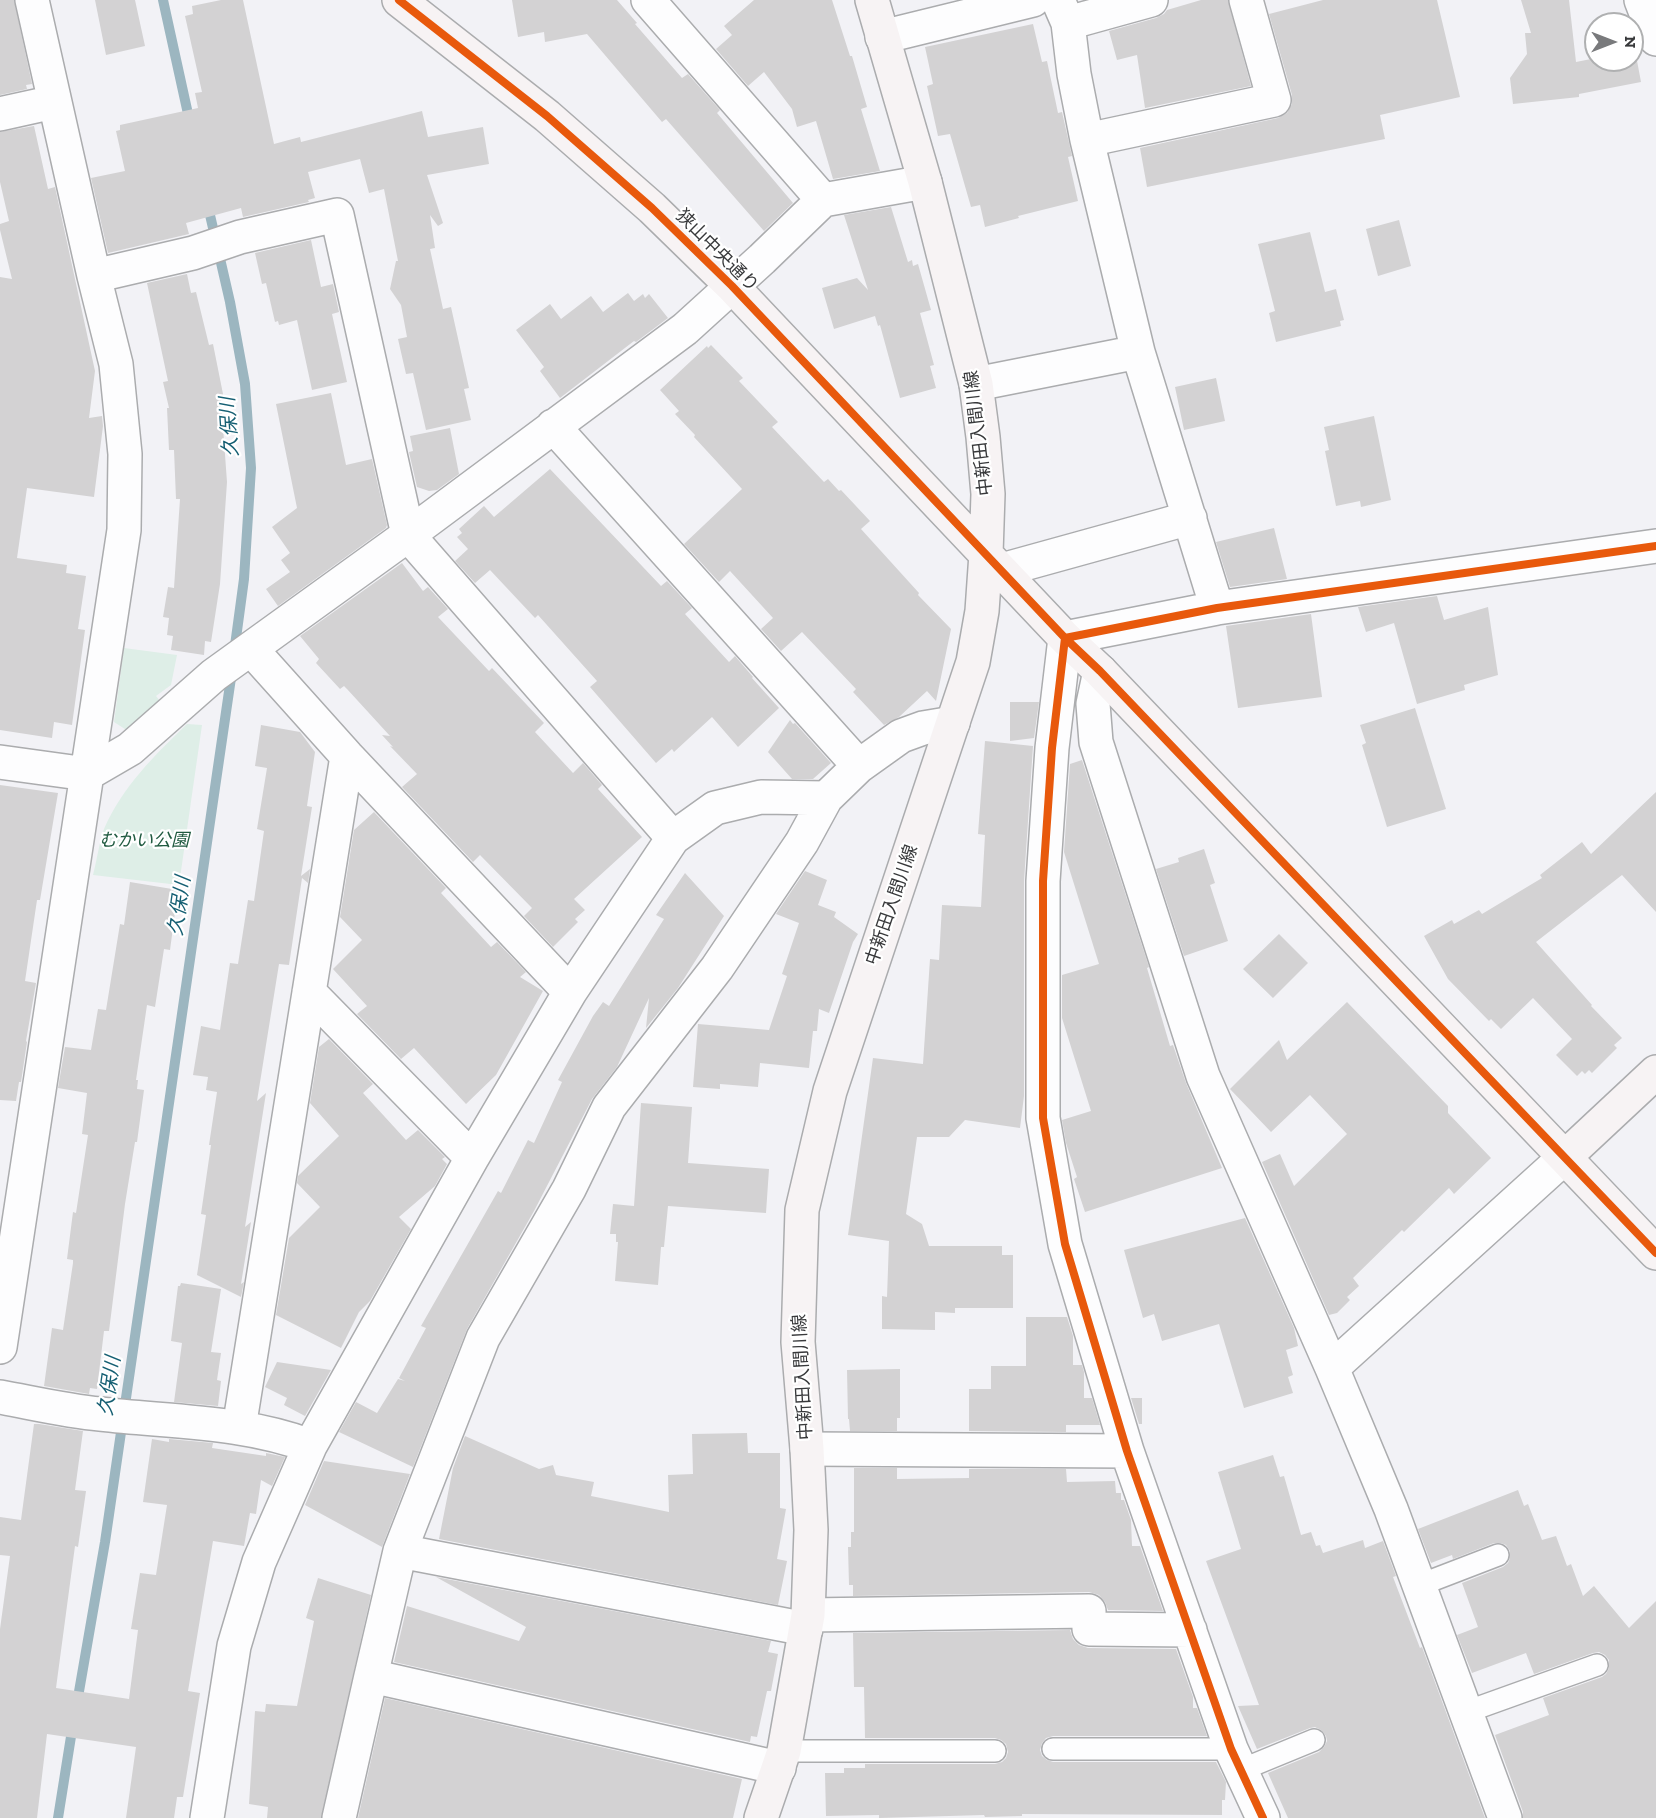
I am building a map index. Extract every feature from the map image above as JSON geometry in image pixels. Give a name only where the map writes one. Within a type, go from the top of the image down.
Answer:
[{"type":"street","points":[[0,1347],[124,530],[125,454],[116,364],[32,0]]},
{"type":"street","name":"狭山中央通り","points":[[399,0],[547,116],[652,208],[732,286],[1065,638],[1100,671],[1656,1253]]},
{"type":"street","points":[[648,0],[823,200]]},
{"type":"street","name":"中新田入間川線","points":[[761,1818],[782,1759],[807,1622],[811,1530],[798,1342],[802,1210],[830,1091],[973,662],[994,562],[976,384],[925,182],[872,0]]},
{"type":"street","points":[[882,37],[1033,0]]},
{"type":"street","points":[[1151,0],[1063,11],[1087,140],[1138,352],[1217,608]]},
{"type":"street","points":[[1087,140],[1274,100],[1246,0]]},
{"type":"street","points":[[1641,0],[1656,39]]},
{"type":"street","points":[[0,114],[54,102]]},
{"type":"street","points":[[0,762],[87,774],[130,749],[214,675],[408,535],[685,328],[762,260],[823,200],[925,182]]},
{"type":"street","points":[[94,276],[193,253],[240,237],[337,215],[408,535],[673,838]]},
{"type":"street","points":[[976,384],[1138,352]]},
{"type":"street","points":[[553,426],[859,766]]},
{"type":"street","points":[[994,562],[1190,518]]},
{"type":"street","points":[[1263,1818],[1236,1759],[1127,1450],[1065,1244],[1043,1118],[1043,881],[1052,748],[1065,638],[1217,608],[1656,546]]},
{"type":"street","points":[[251,649],[347,756],[570,992]]},
{"type":"street","points":[[1100,671],[1093,704],[1096,742],[1203,1076],[1392,1509],[1505,1818]]},
{"type":"street","points":[[339,1818],[400,1551],[483,1338],[569,1189],[609,1107],[717,968],[802,842],[826,798],[859,766],[901,736],[923,728],[953,723]]},
{"type":"street","points":[[239,1428],[347,756]]},
{"type":"street","points":[[207,1818],[234,1646],[258,1562],[310,1446],[472,1158],[570,992],[673,838],[715,808],[761,797],[826,798]]},
{"type":"street","points":[[309,992],[472,1158]]},
{"type":"street","points":[[1332,1368],[1656,1072]]},
{"type":"street","points":[[0,1397],[99,1414],[239,1428],[289,1438],[310,1446]]},
{"type":"street","points":[[807,1449],[1127,1450]]},
{"type":"street","points":[[400,1551],[807,1622],[1089,1611],[1089,1629],[1190,1630]]},
{"type":"street","points":[[371,1676],[782,1759]]},
{"type":"lane","points":[[1420,1585],[1498,1555]]},
{"type":"lane","points":[[1466,1712],[1597,1665]]},
{"type":"lane","points":[[1053,1749],[1236,1759],[1314,1740]]},
{"type":"lane","points":[[782,1759],[995,1751]]},
{"type":"green space","points":[[124,648],[177,655],[171,685],[156,696],[161,702],[128,731],[114,722]]},
{"type":"green space","name":"むかい公園","points":[[187,724],[202,725],[179,885],[93,875],[104,829],[120,799],[151,760]]},
{"type":"building","points":[[0,0],[14,0],[32,84],[26,85],[27,89],[0,95]]},
{"type":"building","points":[[95,0],[135,0],[145,46],[106,55]]},
{"type":"building","points":[[221,0],[243,0],[274,144],[300,137],[301,142],[422,111],[428,137],[483,127],[489,164],[427,175],[443,223],[438,226],[430,215],[435,248],[430,249],[443,309],[451,307],[469,388],[464,389],[471,420],[426,430],[413,373],[406,374],[398,339],[407,337],[401,305],[390,289],[396,261],[398,261],[384,189],[369,193],[360,159],[308,172],[315,198],[308,200],[309,202],[243,217],[241,208],[186,223],[189,234],[108,253],[91,178],[125,171],[116,131],[120,130],[120,125],[198,108],[195,93],[202,92],[185,16],[193,14],[192,6]]},
{"type":"building","points":[[512,0],[617,0],[682,78],[688,74],[720,110],[717,113],[793,203],[764,231],[666,119],[662,122],[587,34],[545,42],[544,32],[518,37]]},
{"type":"building","points":[[754,0],[832,0],[867,107],[861,109],[880,171],[833,179],[816,121],[797,127],[792,109],[764,72],[748,86],[716,49],[732,35],[724,26]]},
{"type":"building","points":[[1201,0],[1228,0],[1251,86],[1145,108],[1137,55],[1117,60],[1109,31],[1156,18],[1167,10]]},
{"type":"building","points":[[1323,0],[1437,0],[1460,97],[1380,115],[1385,139],[1147,187],[1140,148],[1278,118],[1287,113],[1292,104],[1292,95],[1269,14]]},
{"type":"building","points":[[1521,0],[1569,0],[1576,62],[1584,60],[1584,72],[1639,72],[1641,82],[1579,94],[1579,97],[1513,104],[1510,78],[1527,54],[1525,33],[1531,33]]},
{"type":"building","points":[[1033,24],[1042,62],[1047,61],[1058,113],[1062,112],[1072,156],[1068,157],[1078,201],[985,227],[980,205],[971,207],[950,134],[938,136],[927,86],[933,84],[925,47]]},
{"type":"building","points":[[34,126],[48,189],[55,187],[95,371],[89,418],[102,416],[103,426],[94,497],[27,488],[17,558],[67,565],[66,573],[86,576],[78,629],[85,630],[72,725],[54,722],[52,738],[0,730],[0,277],[12,279],[0,230],[0,224],[9,221],[0,182],[0,132]]},
{"type":"building","points":[[891,207],[908,262],[912,260],[913,266],[918,264],[931,310],[920,313],[934,365],[930,366],[936,388],[900,398],[880,325],[878,326],[875,316],[834,329],[822,288],[857,278],[868,290],[844,215]]},
{"type":"building","points":[[1399,220],[1411,266],[1378,276],[1366,229]]},
{"type":"building","points":[[1310,232],[1325,292],[1336,289],[1344,320],[1340,321],[1341,326],[1276,342],[1269,313],[1275,311],[1258,244]]},
{"type":"building","points":[[311,240],[321,287],[333,284],[339,312],[332,314],[347,382],[312,390],[297,320],[279,325],[278,321],[275,322],[266,283],[262,284],[255,253]]},
{"type":"building","points":[[187,274],[191,293],[196,292],[209,345],[213,344],[224,399],[221,400],[227,482],[220,584],[211,642],[205,641],[204,655],[171,650],[173,636],[167,635],[169,618],[163,617],[168,587],[174,588],[180,499],[176,499],[174,450],[169,450],[167,408],[169,408],[163,382],[168,381],[147,283]]},
{"type":"building","points":[[628,293],[634,301],[643,294],[645,298],[649,294],[668,318],[560,398],[540,371],[544,367],[516,330],[550,304],[561,319],[591,296],[603,312]]},
{"type":"building","points":[[711,345],[743,378],[739,381],[778,422],[772,427],[824,482],[828,479],[839,491],[841,490],[870,521],[861,529],[951,629],[936,701],[927,691],[899,717],[884,725],[853,692],[856,689],[802,632],[781,651],[761,629],[773,618],[730,571],[719,582],[684,544],[742,489],[694,437],[695,435],[675,414],[679,411],[660,390],[707,346],[708,348]]},
{"type":"building","points":[[1216,378],[1225,421],[1184,430],[1175,387]]},
{"type":"building","points":[[331,393],[346,465],[372,459],[387,525],[386,528],[278,606],[266,589],[290,572],[281,560],[290,553],[272,527],[297,508],[276,404]]},
{"type":"building","points":[[1374,416],[1391,500],[1361,507],[1360,501],[1336,506],[1325,451],[1329,450],[1324,427]]},
{"type":"building","points":[[450,428],[459,474],[437,490],[429,491],[417,487],[409,452],[413,451],[410,436]]},
{"type":"building","points":[[550,469],[661,586],[667,581],[692,608],[685,614],[729,662],[735,656],[779,708],[738,747],[712,717],[674,752],[672,749],[656,763],[590,687],[597,681],[538,615],[535,618],[490,570],[475,583],[455,561],[468,549],[457,537],[462,533],[459,529],[484,506],[494,517]]},
{"type":"building","points":[[1274,528],[1287,579],[1230,587],[1216,542]]},
{"type":"building","points":[[402,563],[423,591],[428,587],[448,609],[438,617],[489,671],[492,668],[544,723],[535,732],[573,773],[583,763],[602,785],[598,789],[642,837],[574,899],[585,910],[575,919],[578,922],[553,947],[524,916],[532,908],[480,855],[473,862],[402,787],[417,774],[382,735],[390,736],[344,686],[340,689],[316,663],[319,659],[300,636]]},
{"type":"building","points":[[1437,596],[1444,620],[1488,607],[1498,675],[1464,685],[1465,690],[1417,704],[1394,623],[1366,632],[1358,607]]},
{"type":"building","points":[[1311,614],[1322,697],[1238,708],[1226,626]]},
{"type":"building","points":[[1010,702],[1039,702],[1034,738],[1010,741]]},
{"type":"building","points":[[1415,708],[1446,809],[1387,827],[1362,745],[1366,743],[1360,725]]},
{"type":"building","points":[[790,720],[831,763],[813,779],[792,779],[768,752]]},
{"type":"building","points":[[261,725],[300,732],[315,752],[307,806],[312,807],[301,876],[310,869],[308,883],[302,878],[289,965],[279,964],[257,1101],[266,1093],[245,1227],[251,1222],[241,1297],[197,1275],[206,1215],[201,1214],[217,1092],[206,1090],[208,1077],[193,1075],[201,1026],[220,1030],[230,963],[238,964],[248,900],[254,901],[264,831],[257,829],[267,768],[255,766]]},
{"type":"building","points":[[985,741],[1033,746],[1024,881],[1024,1096],[1020,1128],[965,1120],[949,1137],[917,1137],[906,1214],[922,1224],[929,1246],[1002,1246],[1002,1255],[1013,1255],[1013,1308],[955,1308],[955,1313],[935,1312],[935,1330],[882,1329],[882,1296],[887,1297],[889,1241],[848,1235],[873,1058],[923,1064],[930,959],[939,960],[942,905],[981,907],[985,835],[978,834]]},
{"type":"building","points":[[1082,760],[1149,967],[1147,968],[1170,1046],[1173,1045],[1186,1083],[1222,1168],[1085,1212],[1074,1179],[1077,1177],[1066,1143],[1062,1120],[1091,1111],[1062,1018],[1062,975],[1099,964],[1064,852],[1070,764]]},
{"type":"building","points":[[0,785],[58,793],[40,900],[37,900],[25,981],[36,983],[16,1101],[0,1100]]},
{"type":"building","points":[[1656,792],[1656,912],[1622,875],[1536,942],[1622,1038],[1614,1045],[1617,1048],[1592,1073],[1589,1070],[1585,1074],[1582,1071],[1577,1076],[1556,1055],[1572,1039],[1533,998],[1501,1029],[1491,1019],[1489,1021],[1448,979],[1424,936],[1452,920],[1454,924],[1479,910],[1482,914],[1542,878],[1540,875],[1582,842],[1591,854]]},
{"type":"building","points":[[374,812],[446,888],[441,893],[491,947],[497,942],[526,972],[520,977],[543,991],[496,1075],[466,1104],[414,1048],[401,1059],[357,1014],[367,1006],[333,969],[362,940],[340,917],[354,830]]},
{"type":"building","points":[[1204,849],[1215,883],[1210,885],[1228,941],[1184,956],[1156,869],[1179,862],[1178,858]]},
{"type":"building","points":[[805,871],[827,880],[818,905],[836,912],[834,917],[858,934],[853,942],[829,1013],[819,1009],[817,1031],[813,1031],[809,1068],[760,1063],[758,1087],[720,1084],[720,1089],[693,1087],[698,1024],[769,1030],[787,976],[782,974],[799,923],[776,914]]},
{"type":"building","points":[[685,873],[724,916],[678,988],[646,1028],[649,998],[617,1067],[592,1099],[534,1211],[467,1329],[413,1467],[339,1432],[356,1402],[377,1413],[398,1379],[405,1381],[399,1378],[426,1328],[421,1326],[498,1191],[501,1193],[528,1140],[534,1143],[562,1082],[558,1080],[593,1016],[603,1002],[609,1006],[664,919],[656,915]]},
{"type":"building","points":[[130,882],[178,890],[170,950],[164,949],[155,1007],[147,1005],[136,1080],[138,1080],[137,1089],[144,1090],[125,1204],[109,1331],[104,1331],[97,1389],[90,1388],[89,1394],[44,1386],[52,1328],[63,1330],[73,1263],[73,1260],[67,1259],[73,1212],[76,1213],[88,1135],[82,1134],[87,1093],[58,1088],[65,1047],[91,1050],[98,1009],[106,1010],[120,924],[124,925]]},
{"type":"building","points":[[1279,934],[1308,963],[1273,998],[1243,969]]},
{"type":"building","points":[[1347,1002],[1448,1106],[1448,1113],[1491,1158],[1454,1194],[1449,1188],[1404,1232],[1402,1230],[1353,1278],[1359,1286],[1347,1297],[1350,1300],[1337,1313],[1329,1315],[1262,1162],[1280,1154],[1294,1186],[1347,1134],[1310,1095],[1271,1132],[1230,1089],[1279,1040],[1287,1060]]},
{"type":"building","points":[[329,1039],[373,1084],[363,1093],[406,1140],[418,1130],[445,1157],[442,1159],[447,1164],[435,1186],[399,1217],[411,1229],[370,1301],[359,1312],[341,1348],[276,1315],[289,1238],[320,1207],[297,1183],[298,1176],[339,1136],[310,1103],[319,1047]]},
{"type":"building","points":[[641,1103],[692,1107],[688,1163],[769,1169],[766,1213],[668,1206],[658,1285],[615,1281],[618,1242],[616,1242],[616,1234],[610,1234],[613,1204],[634,1206]]},
{"type":"building","points":[[1245,1218],[1294,1328],[1298,1346],[1286,1350],[1293,1375],[1288,1377],[1293,1393],[1244,1408],[1219,1324],[1162,1341],[1154,1314],[1143,1318],[1124,1250]]},
{"type":"building","points":[[181,1283],[221,1289],[211,1352],[221,1353],[217,1380],[221,1381],[218,1406],[174,1402],[182,1343],[171,1341],[178,1286]]},
{"type":"building","points":[[1026,1317],[1067,1317],[1073,1336],[1073,1365],[1082,1365],[1084,1398],[1092,1398],[1100,1425],[1066,1425],[1066,1432],[969,1431],[969,1389],[991,1389],[991,1366],[1026,1366]]},
{"type":"building","points":[[277,1362],[331,1370],[305,1416],[284,1405],[287,1398],[265,1387]]},
{"type":"building","points":[[900,1369],[900,1418],[897,1418],[897,1431],[850,1431],[847,1370]]},
{"type":"building","points":[[1131,1398],[1142,1398],[1142,1424],[1139,1424]]},
{"type":"building","points":[[34,1424],[83,1431],[75,1490],[86,1491],[78,1547],[75,1546],[56,1688],[129,1699],[138,1630],[131,1629],[140,1573],[156,1575],[167,1505],[143,1502],[152,1439],[169,1442],[169,1439],[213,1443],[212,1448],[285,1457],[272,1486],[261,1480],[256,1514],[250,1513],[244,1546],[213,1541],[188,1691],[200,1693],[183,1797],[177,1797],[174,1818],[126,1818],[136,1747],[47,1734],[37,1818],[0,1818],[0,1629],[10,1556],[0,1555],[0,1517],[21,1520]]},
{"type":"building","points":[[747,1433],[748,1453],[780,1453],[780,1508],[786,1509],[777,1559],[787,1561],[778,1605],[439,1539],[453,1468],[465,1436],[539,1469],[553,1465],[556,1475],[594,1482],[591,1496],[669,1512],[668,1475],[693,1474],[692,1434]]},
{"type":"building","points":[[1273,1455],[1280,1477],[1284,1476],[1301,1535],[1311,1532],[1316,1546],[1320,1545],[1323,1553],[1363,1540],[1365,1548],[1383,1541],[1396,1576],[1393,1577],[1420,1648],[1422,1647],[1485,1818],[1288,1818],[1268,1773],[1319,1752],[1327,1741],[1326,1736],[1315,1727],[1257,1749],[1238,1706],[1259,1705],[1206,1561],[1241,1549],[1218,1472]]},
{"type":"building","points":[[324,1461],[410,1474],[382,1547],[305,1505]]},
{"type":"building","points":[[854,1468],[897,1468],[897,1479],[969,1478],[969,1469],[1066,1469],[1067,1482],[1115,1481],[1116,1493],[1121,1493],[1121,1500],[1124,1500],[1131,1520],[1132,1546],[1140,1546],[1163,1611],[1108,1610],[1099,1595],[1089,1592],[853,1596],[853,1585],[849,1585],[848,1547],[851,1547],[851,1532],[854,1532]]},
{"type":"building","points":[[1518,1490],[1524,1506],[1528,1504],[1542,1540],[1556,1536],[1567,1566],[1571,1564],[1583,1596],[1594,1586],[1629,1628],[1656,1601],[1656,1818],[1523,1818],[1523,1812],[1495,1735],[1549,1715],[1543,1698],[1602,1677],[1609,1668],[1609,1660],[1599,1652],[1593,1653],[1534,1674],[1526,1653],[1472,1673],[1457,1635],[1478,1627],[1462,1583],[1503,1567],[1508,1563],[1510,1551],[1506,1545],[1494,1543],[1453,1559],[1452,1555],[1431,1563],[1418,1529]]},
{"type":"building","points":[[436,1577],[771,1641],[768,1652],[778,1654],[771,1691],[767,1691],[757,1737],[751,1736],[750,1742],[394,1662],[407,1606],[519,1641],[526,1627]]},
{"type":"building","points":[[318,1578],[371,1595],[321,1818],[267,1818],[268,1807],[249,1804],[255,1711],[265,1712],[266,1704],[297,1706],[314,1621],[306,1618]]},
{"type":"building","points":[[1070,1630],[1073,1639],[1079,1645],[1088,1648],[1176,1649],[1193,1697],[1193,1708],[1197,1708],[1207,1736],[1053,1736],[1046,1738],[1042,1743],[1040,1750],[1042,1756],[1053,1762],[1216,1762],[1226,1782],[1225,1800],[1222,1800],[1222,1815],[1022,1814],[1022,1816],[879,1818],[879,1815],[826,1816],[825,1773],[844,1773],[844,1768],[865,1768],[865,1764],[995,1764],[1002,1762],[1008,1752],[1006,1744],[995,1738],[865,1738],[864,1687],[854,1687],[853,1633]]},
{"type":"building","points":[[385,1698],[742,1779],[733,1818],[358,1818]]},
{"type":"waterway","name":"久保川","points":[[163,0],[190,123]]},
{"type":"waterway","name":"久保川","points":[[207,202],[230,302],[245,384],[251,468],[244,579],[234,653]]},
{"type":"waterway","name":"久保川","points":[[77,1703],[105,1542],[232,671]]},
{"type":"waterway","name":"久保川","points":[[58,1818],[73,1724]]},
{"type":"cycle path","points":[[399,0],[547,116],[652,208],[732,286],[1065,638],[1100,671],[1656,1253]]},
{"type":"cycle path","points":[[1263,1818],[1231,1749],[1127,1451],[1065,1244],[1043,1118],[1043,881],[1052,748],[1065,638],[1217,608],[1656,546]]}]
